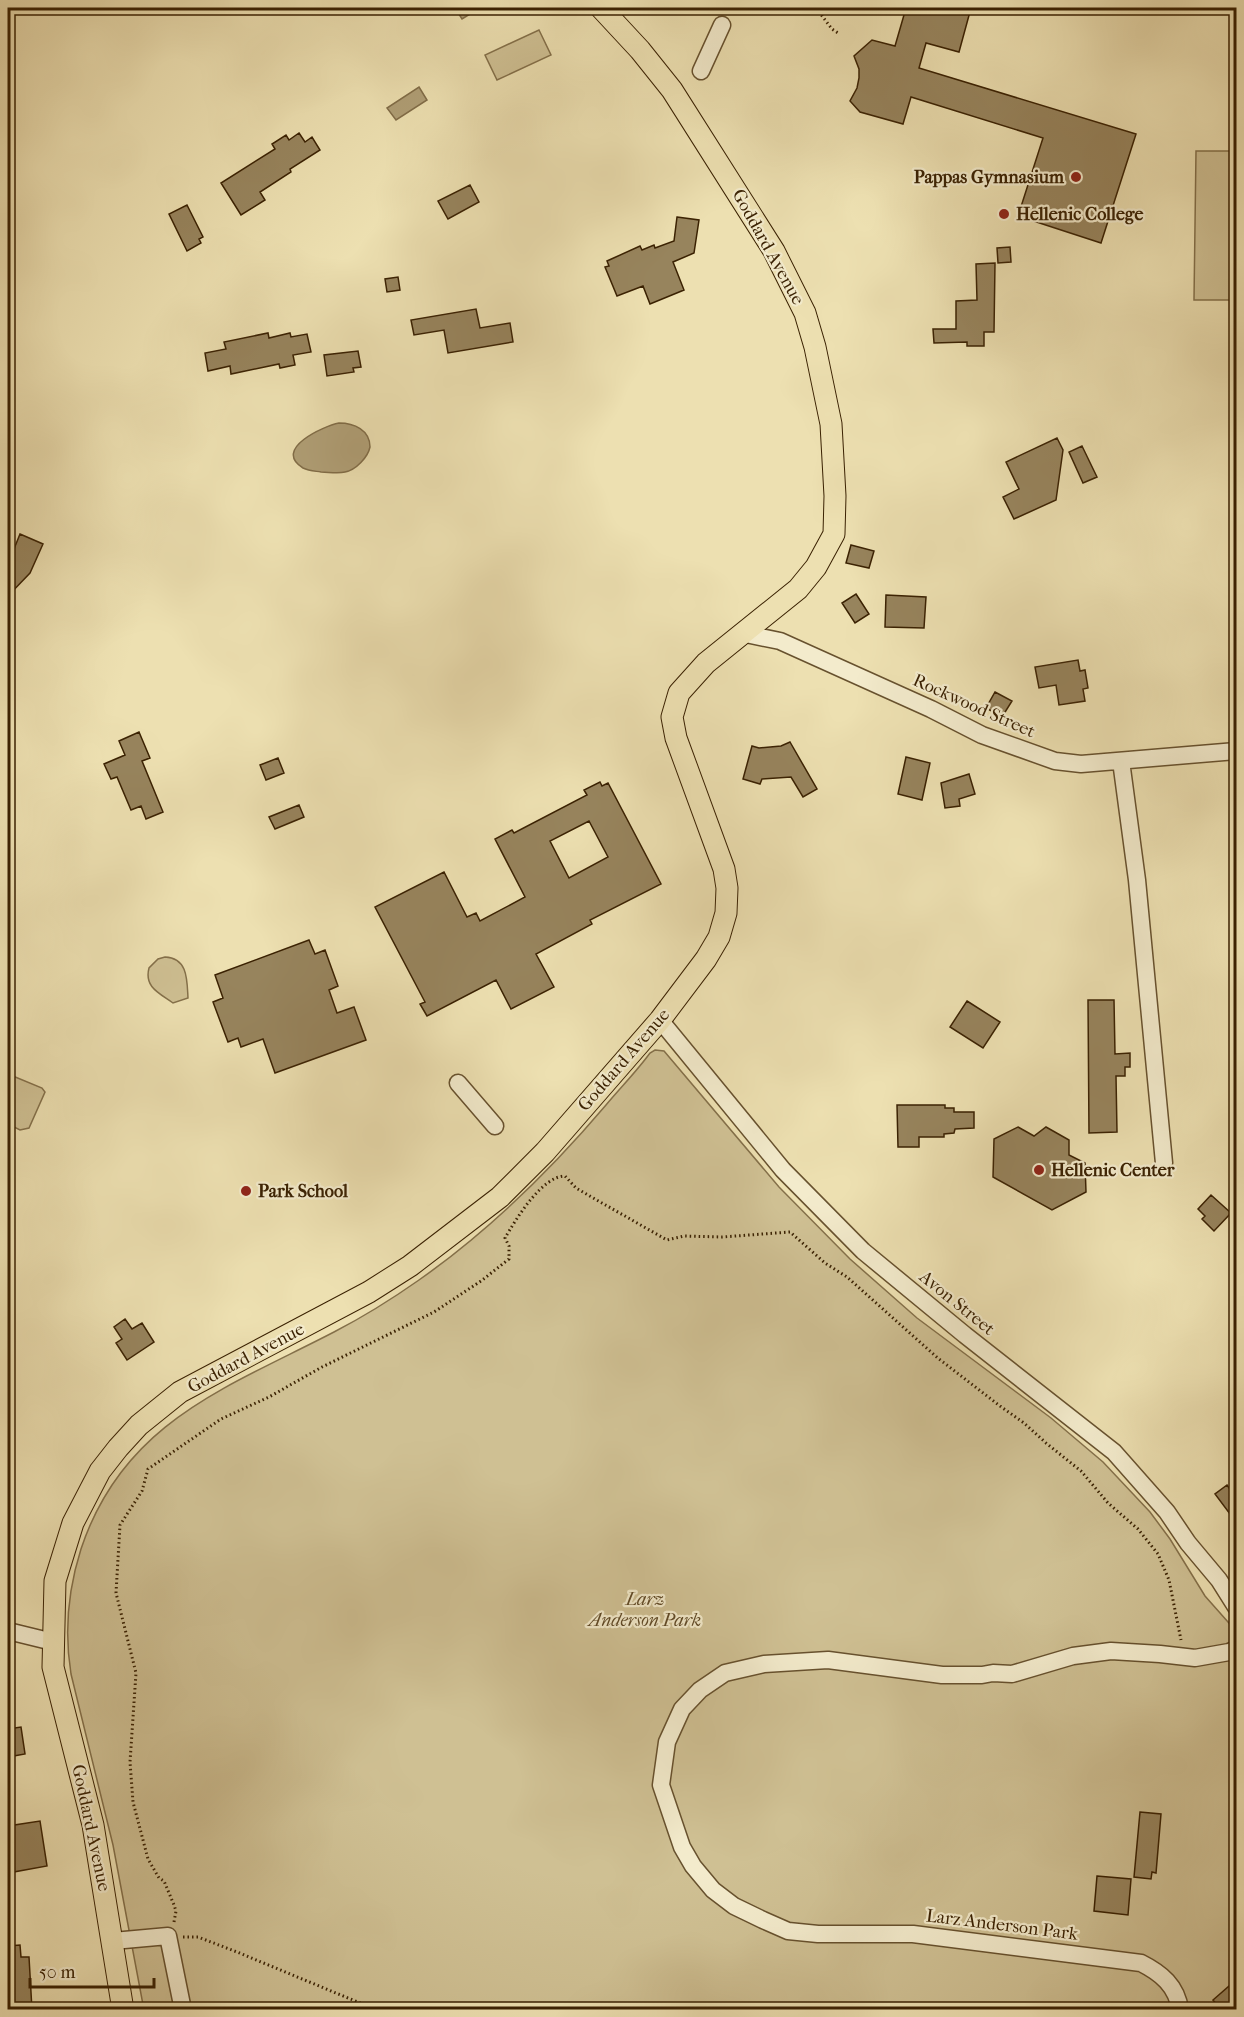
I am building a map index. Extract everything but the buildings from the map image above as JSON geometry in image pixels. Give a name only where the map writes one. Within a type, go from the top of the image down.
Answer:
[{"type":"main road","name":"Goddard Avenue","points":[[123,2010],[93,1825],[53,1667],[55,1581],[73,1523],[100,1472],[139,1425],[180,1392],[369,1292],[410,1266],[492,1204],[545,1152],[660,1020],[719,938],[726,913],[724,869],[676,738],[672,717],[678,693],[706,663],[798,589],[816,567],[834,534],[835,496],[831,424],[815,347],[805,313],[774,251],[747,206],[665,82],[640,50],[601,8]]},
{"type":"street","points":[[701,71],[722,25]]},
{"type":"street","name":"Rockwood Street","points":[[741,633],[780,641],[920,704],[982,735],[1055,761],[1081,764],[1236,751]]},
{"type":"street","points":[[1121,761],[1137,880],[1164,1163]]},
{"type":"street","name":"Avon Street","points":[[660,1020],[783,1170],[863,1251],[965,1335],[1114,1452],[1167,1512],[1188,1543],[1219,1580],[1236,1607]]},
{"type":"street","points":[[458,1083],[495,1126]]},
{"type":"street","points":[[8,1631],[53,1642]]},
{"type":"street","name":"Larz Anderson Park","points":[[1180,2010],[1174,1990],[1160,1972],[1141,1963],[913,1934],[818,1934],[789,1931],[734,1906],[713,1890],[693,1866],[682,1847],[661,1785],[667,1742],[682,1709],[700,1690],[725,1673],[764,1664],[828,1660],[942,1675],[982,1675],[993,1672],[1012,1674],[1073,1656],[1111,1651],[1195,1658],[1236,1649]]},
{"type":"street","points":[[113,1941],[168,1936],[183,2010]]},
{"type":"path","points":[[816,8],[832,29],[838,33]]},
{"type":"path","points":[[1017,8],[1035,13],[1077,8]]},
{"type":"path","points":[[377,2010],[198,1938],[168,1936],[176,1911],[164,1881],[159,1878],[148,1859],[133,1802],[130,1762],[136,1673],[116,1593],[120,1525],[142,1491],[148,1470],[220,1419],[269,1398],[322,1366],[434,1311],[498,1270],[509,1259],[509,1246],[505,1238],[513,1223],[540,1189],[558,1176],[566,1176],[576,1188],[667,1240],[684,1236],[722,1237],[790,1232],[825,1263],[847,1277],[939,1359],[1024,1423],[1081,1470],[1108,1503],[1138,1529],[1158,1554],[1169,1580],[1181,1636],[1180,1656]]},
{"type":"green space","points":[[539,30],[551,55],[497,80],[485,55]]},
{"type":"green space","points":[[1196,151],[1236,151],[1236,300],[1194,300]]},
{"type":"green space","points":[[165,957],[178,961],[185,971],[188,998],[173,1003],[151,985],[148,975],[149,968],[158,959]]},
{"type":"green space","name":"Larz Anderson Park","points":[[655,1050],[664,1051],[779,1187],[850,1259],[917,1318],[1051,1418],[1103,1462],[1150,1512],[1170,1539],[1205,1596],[1236,1631],[1236,2009],[144,2010],[113,1845],[69,1658],[68,1611],[73,1580],[81,1549],[100,1506],[123,1469],[151,1439],[183,1414],[218,1392],[367,1314],[419,1280],[470,1241],[541,1176]]},
{"type":"green space","points":[[8,1074],[42,1088],[45,1092],[29,1128],[20,1130],[10,1125]]},
{"type":"shaded area","points":[[455,8],[480,8],[462,19]]},
{"type":"shaded area","points":[[419,87],[427,100],[396,120],[387,108]]},
{"type":"shaded area","points":[[339,423],[355,426],[367,436],[369,451],[357,466],[342,473],[321,472],[305,469],[295,461],[293,453],[297,446],[313,434]]},
{"type":"place","name":"Pappas Gymnasium","points":[[1076,177]]},
{"type":"place","name":"Hellenic College","points":[[1004,214]]},
{"type":"place","name":"Hellenic Center","points":[[1039,1170]]},
{"type":"place","name":"Park School","points":[[246,1191]]}]
